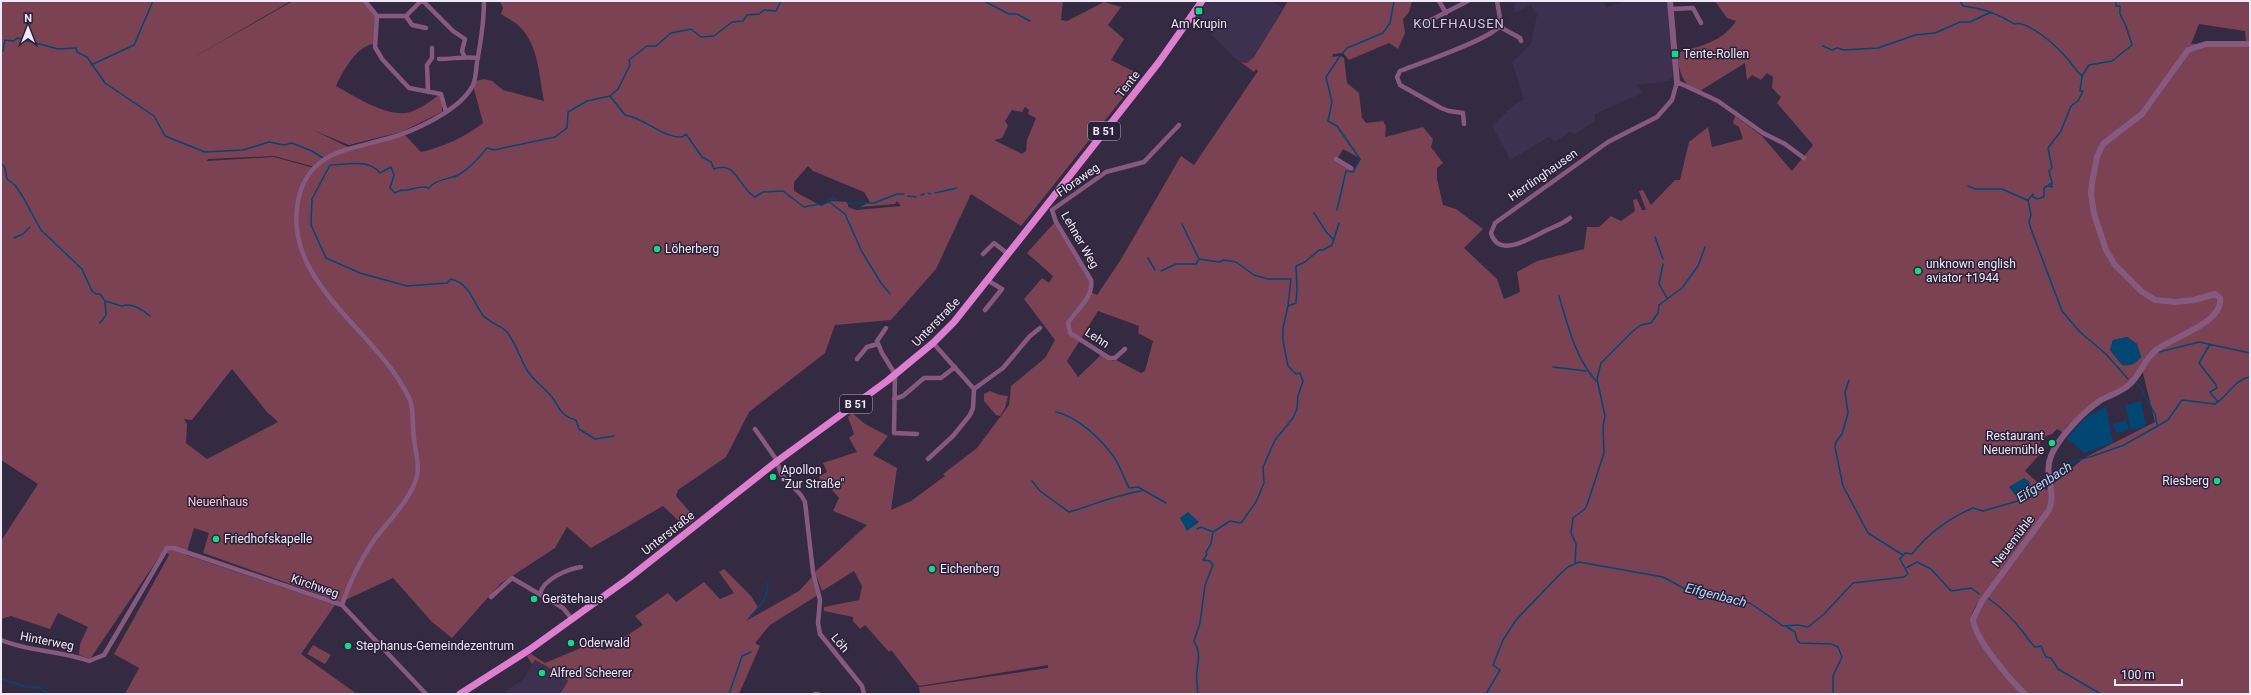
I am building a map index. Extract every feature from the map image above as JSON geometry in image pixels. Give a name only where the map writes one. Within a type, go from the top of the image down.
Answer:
[{"type":"main road","name":"Tente","points":[[1068,178],[1159,62],[1200,2]]},
{"type":"main road","name":"Unterstraße","points":[[572,619],[629,578],[776,462],[895,374],[933,343],[954,322],[1008,254],[1049,208],[1068,178]]},
{"type":"main road","name":"B 51","points":[[460,694],[572,619]]},
{"type":"street","points":[[366,1],[377,16],[374,45],[379,55],[406,86],[412,90],[441,94],[446,112]]},
{"type":"street","points":[[377,16],[406,16],[422,1],[453,31],[463,36],[465,39],[462,51],[464,56]]},
{"type":"street","points":[[342,605],[352,575],[374,541],[407,496],[418,475],[411,402],[400,382],[369,340],[331,298],[310,271],[298,242],[296,222],[298,200],[307,177],[314,168],[332,155],[349,147],[403,133],[446,112],[463,99],[475,81],[482,37],[484,1]]},
{"type":"street","points":[[1439,1],[1446,13]]},
{"type":"street","points":[[1421,25],[1468,1]]},
{"type":"street","points":[[1464,124],[1463,113],[1441,108],[1400,85],[1397,77],[1400,71],[1494,33],[1500,27],[1497,1]]},
{"type":"street","name":"Herrlinghausen","points":[[1570,218],[1513,245],[1500,243],[1493,238],[1491,232],[1495,223],[1608,142],[1659,115],[1672,100],[1677,82],[1670,1]]},
{"type":"street","points":[[1671,9],[1691,7],[1696,12],[1701,23]]},
{"type":"street","points":[[406,16],[412,25],[426,28]]},
{"type":"street","points":[[1500,27],[1520,38],[1521,41]]},
{"type":"street","name":"Neuemühle","points":[[2025,694],[1997,662],[1976,628],[1973,617],[1986,595],[2046,516],[2052,500],[2049,479],[2051,456],[2066,433],[2091,407],[2124,388],[2134,380],[2156,350],[2213,317],[2221,304],[2220,298],[2215,294],[2194,300],[2175,302],[2155,300],[2145,295],[2118,268],[2109,256],[2100,232],[2092,200],[2093,176],[2101,148],[2109,138],[2142,114],[2184,53],[2199,45],[2250,44]]},
{"type":"street","points":[[428,92],[427,65],[432,58],[432,48]]},
{"type":"street","points":[[439,59],[451,60],[464,56],[478,58]]},
{"type":"street","points":[[1677,82],[1718,101],[1763,133],[1786,144],[1804,158]]},
{"type":"street","name":"Floraweg","points":[[1049,208],[1106,172],[1144,162],[1178,125]]},
{"type":"street","points":[[1336,159],[1351,168]]},
{"type":"street","name":"Lehner Weg","points":[[1049,208],[1091,280]]},
{"type":"street","points":[[983,254],[994,243],[1008,254]]},
{"type":"street","points":[[985,310],[1002,289],[987,280]]},
{"type":"street","name":"Lehn","points":[[1091,280],[1092,287],[1089,297],[1068,323],[1070,333],[1109,358],[1115,358],[1125,349]]},
{"type":"street","points":[[886,328],[878,337],[878,344],[895,374],[894,433],[917,434]]},
{"type":"street","points":[[974,389],[1003,368],[1030,336],[1040,328]]},
{"type":"street","points":[[928,459],[954,436],[970,415],[973,407],[974,389],[933,343]]},
{"type":"street","points":[[857,359],[867,347],[878,344]]},
{"type":"street","points":[[894,399],[903,396],[924,378],[941,378],[955,367]]},
{"type":"street","points":[[755,429],[776,462]]},
{"type":"street","name":"Löh","points":[[776,462],[781,474],[801,495],[805,502],[813,572],[820,600],[818,623],[820,634],[855,677],[864,694]]},
{"type":"street","name":"Kirchweg","points":[[89,662],[104,655],[167,548],[174,548],[342,605],[426,694]]},
{"type":"street","points":[[540,594],[545,585],[563,572],[581,567]]},
{"type":"street","points":[[491,597],[512,578],[563,608],[572,619]]},
{"type":"street","name":"Hinterweg","points":[[1,640],[14,646],[64,653],[89,662]]},
{"type":"shaded area","points":[[1208,1],[1271,1],[1283,7],[1250,65],[1245,66],[1235,58],[1212,35],[1204,24],[1195,18]]},
{"type":"shaded area","points":[[1514,1],[1603,1],[1606,7],[1628,1],[1667,1],[1673,63],[1672,77],[1669,81],[1636,85],[1642,93],[1595,114],[1595,121],[1575,134],[1569,132],[1555,142],[1549,137],[1510,160],[1492,126],[1514,105],[1524,99],[1512,62],[1531,44],[1537,15],[1531,5],[1515,13]]},
{"type":"shaded area","points":[[534,660],[556,672],[561,672],[568,681],[560,694],[508,694],[506,691],[524,679]]},
{"type":"green space","name":"Neuenhaus","points":[[1,1],[291,1],[187,61],[293,1],[364,1],[375,17],[373,44],[361,50],[351,60],[336,86],[379,108],[398,113],[406,113],[415,110],[439,95],[442,97],[442,112],[401,132],[349,145],[313,130],[350,148],[404,134],[421,152],[454,141],[483,123],[473,85],[475,81],[484,79],[492,81],[503,90],[544,101],[535,53],[527,36],[519,26],[501,14],[503,8],[500,1],[1063,1],[1061,20],[1067,21],[1104,2],[1121,7],[1108,25],[1124,39],[1111,60],[1141,75],[1021,226],[971,194],[936,269],[891,320],[835,325],[825,353],[749,412],[726,457],[678,490],[676,496],[696,519],[685,527],[663,506],[591,548],[567,527],[555,548],[500,584],[452,638],[432,622],[393,578],[341,602],[203,553],[209,533],[194,528],[186,555],[335,605],[301,654],[357,694],[125,694],[139,668],[114,654],[169,555],[164,550],[90,659],[79,655],[80,644],[88,627],[58,613],[50,629],[11,616],[1,619],[1,541],[38,484],[1,460]],"holes":[[[1025,107],[1029,110],[1028,114],[1036,118],[1027,140],[1026,151],[1022,154],[994,140],[1002,138],[1008,126],[1005,121],[1012,110],[1022,112]],[[274,156],[315,167],[307,178],[314,168],[274,157],[207,161],[208,159]],[[808,166],[813,171],[864,192],[870,202],[860,207],[895,204],[897,201],[901,206],[856,210],[848,207],[848,202],[832,201],[821,206],[794,191],[794,182]],[[232,369],[267,412],[278,422],[207,459],[186,443],[187,424],[184,419],[192,420]]]},
{"type":"green space","points":[[1288,1],[1412,1],[1409,12],[1403,19],[1405,33],[1398,49],[1389,43],[1349,60],[1343,53],[1333,54],[1332,57],[1341,56],[1344,58],[1347,83],[1359,93],[1362,118],[1366,123],[1383,121],[1386,126],[1385,137],[1423,127],[1433,139],[1431,147],[1443,163],[1437,168],[1437,179],[1443,205],[1456,209],[1483,229],[1464,248],[1497,279],[1504,299],[1520,292],[1517,272],[1537,261],[1584,249],[1587,227],[1599,227],[1611,216],[1621,221],[1635,211],[1633,200],[1637,199],[1642,210],[1646,210],[1639,191],[1643,190],[1651,205],[1675,180],[1680,180],[1689,142],[1708,127],[1712,147],[1743,139],[1739,127],[1733,123],[1735,116],[1762,136],[1792,171],[1813,145],[1777,103],[1781,97],[1772,88],[1773,77],[1767,73],[1761,80],[1752,75],[1747,80],[1745,63],[1700,91],[1689,86],[1685,82],[1678,64],[1680,52],[1711,42],[1725,34],[1736,21],[1727,18],[1715,1],[2250,1],[2250,42],[2246,43],[2250,50],[2250,694],[2028,694],[1987,645],[1976,624],[1975,616],[1981,603],[1997,583],[1995,580],[1975,607],[1971,617],[1972,624],[1983,645],[2022,694],[920,694],[919,687],[1048,668],[1048,665],[919,686],[891,650],[889,652],[865,625],[860,629],[853,621],[853,617],[824,611],[824,607],[859,600],[862,586],[854,571],[822,591],[815,572],[867,525],[833,511],[839,498],[826,483],[819,481],[820,476],[827,472],[823,463],[857,452],[849,438],[854,434],[848,417],[852,413],[865,424],[888,436],[873,455],[897,468],[891,510],[911,501],[945,476],[943,474],[977,448],[1009,405],[1011,386],[1045,358],[1055,340],[1024,299],[1042,278],[1049,283],[1053,276],[1027,253],[1054,223],[1089,280],[1089,291],[1097,295],[1120,261],[1181,156],[1194,165],[1258,71],[1256,69],[1254,72],[1241,62],[1247,63],[1254,57]],"holes":[[[2199,24],[2245,31],[2246,42],[2191,44]],[[1343,149],[1361,159],[1355,169],[1336,161]],[[1098,311],[1139,326],[1138,333],[1153,341],[1145,371],[1141,373],[1116,360],[1113,361],[1101,355],[1078,377],[1067,361]],[[2127,337],[2137,344],[2141,357],[2133,364],[2122,365],[2110,350],[2113,340]],[[2141,365],[2155,422],[2084,458],[2046,490],[2025,471],[2040,454],[2037,448],[2043,437],[2052,434],[2057,429],[2064,433],[2066,427],[2090,405],[2129,383]]]},
{"type":"green space","points":[[990,391],[1008,396],[1005,408],[1000,416],[996,415],[984,401],[984,394]]},
{"type":"green space","points":[[724,569],[751,596],[758,607],[746,621],[799,591],[812,577],[818,595],[770,625],[755,643],[760,646],[739,694],[560,694],[568,681],[561,672],[557,672],[535,660],[532,664],[527,656],[531,654],[545,663],[588,645],[605,650],[643,625],[635,616],[668,593],[676,602],[704,582],[720,599],[734,593],[719,572]]},
{"type":"green space","points":[[313,645],[331,655],[325,664],[307,654]]},
{"type":"water","points":[[2127,337],[2137,344],[2141,357],[2133,364],[2122,365],[2110,350],[2113,340]]},
{"type":"water","points":[[2141,401],[2146,427],[2131,430],[2125,405]]},
{"type":"water","points":[[2106,406],[2113,443],[2084,453],[2067,438],[2085,418]]},
{"type":"water","points":[[2126,420],[2129,430],[2116,433],[2113,424]]},
{"type":"water","points":[[2024,478],[2030,482],[2029,485],[2015,495],[2009,487]]},
{"type":"water","points":[[1188,512],[1199,522],[1187,531],[1180,518]]},
{"type":"waterway","points":[[91,65],[134,45],[153,1]]},
{"type":"waterway","points":[[614,436],[595,439],[579,429],[576,420],[562,413],[551,396],[530,374],[507,332],[484,317],[470,293],[457,281],[451,279],[447,283],[407,286],[360,273],[326,258],[311,225],[312,199],[330,165],[357,163],[370,165],[380,173],[391,167],[394,175],[390,188],[395,193],[401,190],[422,187],[429,188],[436,182],[456,176],[478,159],[487,148],[494,150],[555,137],[567,128],[568,112],[587,101],[610,96],[618,89],[630,65],[629,60],[647,46],[656,46],[671,33],[691,29],[701,37],[714,36],[732,22],[743,21],[747,15],[759,14],[764,10],[776,11],[781,1]]},
{"type":"waterway","points":[[984,1],[1009,14],[1017,14],[1030,21]]},
{"type":"waterway","points":[[1342,54],[1347,48],[1383,33],[1390,23],[1394,1]]},
{"type":"waterway","points":[[1960,1],[1963,6],[1990,12],[2014,24],[2027,26],[2034,30],[2049,40],[2082,76]]},
{"type":"waterway","points":[[2052,183],[2049,171],[2052,168],[2048,148],[2061,131],[2071,106],[2078,101],[2083,91],[2080,91],[2082,76],[2089,65],[2112,61],[2132,45],[2126,26],[2120,14],[2120,6],[2116,6],[2116,1]]},
{"type":"waterway","points":[[1823,46],[1832,50],[1837,48],[1844,50],[1878,48],[1915,35],[1935,33],[1960,22],[1970,22],[1991,12]]},
{"type":"waterway","points":[[1,51],[3,51],[5,40],[14,41],[17,38],[58,49],[76,48],[77,52],[87,57],[105,83],[154,116],[165,136],[205,152],[243,150],[269,142],[284,145],[292,143],[312,151],[323,158]]},
{"type":"waterway","points":[[1337,210],[1346,171],[1353,172],[1360,159],[1337,126],[1328,121],[1332,102],[1326,77],[1340,56]]},
{"type":"waterway","points":[[610,96],[625,115],[640,120],[667,134],[682,137],[686,134],[702,157],[711,162],[714,169],[722,167],[728,168],[755,197],[763,192],[783,191],[804,207],[825,203],[832,198],[838,200]]},
{"type":"waterway","points":[[1,163],[5,168],[7,179],[15,185],[41,230],[82,269],[92,291],[96,294],[100,294],[105,301],[122,306],[130,305],[141,309],[150,316]]},
{"type":"waterway","points":[[2052,183],[2044,188],[2044,197],[2037,199],[2033,197],[2033,194],[2028,200],[2031,215],[2029,222],[2062,311],[2080,332],[2106,354],[2128,379]]},
{"type":"waterway","points":[[2048,186],[2052,187],[2052,183]]},
{"type":"waterway","points":[[1968,186],[1975,189],[2002,189],[2027,200]]},
{"type":"waterway","points":[[935,193],[957,188]]},
{"type":"waterway","points":[[847,203],[874,203],[897,194],[904,194]]},
{"type":"waterway","points":[[908,196],[916,197]]},
{"type":"waterway","points":[[828,201],[845,214],[862,252],[881,283],[890,294]]},
{"type":"waterway","points":[[1314,213],[1327,233],[1334,240]]},
{"type":"waterway","points":[[1198,694],[1198,652],[1194,641],[1200,623],[1205,585],[1213,565],[1210,561],[1203,560],[1211,544],[1213,532],[1230,521],[1241,523],[1256,502],[1264,483],[1263,467],[1275,440],[1293,418],[1297,409],[1298,396],[1303,381],[1300,373],[1296,374],[1288,366],[1283,341],[1283,328],[1288,306],[1296,303],[1296,266],[1305,262],[1319,250],[1323,250],[1332,245],[1339,223]]},
{"type":"waterway","points":[[1182,224],[1199,259]]},
{"type":"waterway","points":[[14,238],[23,234],[30,227]]},
{"type":"waterway","points":[[1655,237],[1663,259]]},
{"type":"waterway","points":[[1575,564],[1576,544],[1571,533],[1573,518],[1585,509],[1604,453],[1603,426],[1605,416],[1597,379],[1601,363],[1633,331],[1641,325],[1651,323],[1658,313],[1659,305],[1682,288],[1698,266],[1705,247]]},
{"type":"waterway","points":[[1148,258],[1155,270]]},
{"type":"waterway","points":[[1161,271],[1176,264],[1196,264],[1199,259],[1219,262],[1224,260],[1236,262],[1254,275],[1268,279],[1291,279],[1288,305]]},
{"type":"waterway","points":[[1663,264],[1659,284],[1667,298]]},
{"type":"waterway","points":[[1559,296],[1577,351],[1596,381]]},
{"type":"waterway","points":[[100,323],[106,315],[105,302]]},
{"type":"waterway","points":[[2159,352],[2199,342],[2250,353]]},
{"type":"waterway","points":[[2210,344],[2199,363],[2216,385],[2217,388],[2210,392],[2218,402]]},
{"type":"waterway","points":[[1553,367],[1586,371]]},
{"type":"waterway","name":"Eifgenbach","points":[[2052,477],[2064,466],[2077,460],[2124,445],[2168,420],[2182,400],[2215,404],[2220,401],[2236,384],[2245,378],[2250,377]]},
{"type":"waterway","points":[[1849,380],[1845,392],[1848,413],[1842,434],[1836,442],[1835,447],[1843,486],[1868,533],[1903,555]]},
{"type":"waterway","points":[[2136,383],[2139,385],[2155,414],[2157,425]]},
{"type":"waterway","points":[[1056,412],[1081,424],[1103,443],[1116,461],[1129,488],[1138,487],[1166,503]]},
{"type":"waterway","points":[[1032,481],[1040,491],[1069,512],[1141,491]]},
{"type":"waterway","name":"Eifgenbach","points":[[1486,694],[1500,670],[1493,665],[1503,640],[1516,620],[1561,573],[1568,567],[1579,562],[1663,577],[1687,590],[1750,603],[1783,626],[1798,625],[1808,627],[1824,614],[1853,583],[1904,577],[1908,574],[1900,559],[1905,553],[1912,554],[1932,533],[1956,516],[1973,508],[1983,511],[2021,500],[2047,481]]},
{"type":"waterway","points":[[1197,529],[1201,527],[1213,532]]},
{"type":"waterway","points":[[1906,568],[1917,562],[1931,569],[1951,591],[1971,588],[1979,594]]},
{"type":"waterway","points":[[751,616],[763,600],[767,592],[768,582]]},
{"type":"waterway","points":[[1988,598],[2011,618],[2035,647],[2041,646],[2046,657],[2051,658],[2058,669],[2101,694]]},
{"type":"waterway","points":[[1787,627],[1795,632],[1797,640],[1800,643],[1831,644],[1838,647],[1842,657],[1833,676],[1833,694]]},
{"type":"waterway","points":[[729,694],[742,656],[751,652]]},
{"type":"waterway","points":[[1,679],[27,687],[38,687],[49,694]]},
{"type":"place","name":"Am Krupin","points":[[1199,11]]},
{"type":"place","name":"Tente-Rollen","points":[[1675,54]]},
{"type":"place","name":"Löherberg","points":[[657,249]]},
{"type":"place","name":"unknown english aviator †1944","points":[[1918,271]]},
{"type":"place","name":"Restaurant Neuemühle","points":[[2052,443]]},
{"type":"place","name":"Apollon \"Zur Straße\"","points":[[773,477]]},
{"type":"place","name":"Riesberg","points":[[2217,481]]},
{"type":"place","name":"Friedhofskapelle","points":[[216,539]]},
{"type":"place","name":"Eichenberg","points":[[932,569]]},
{"type":"place","name":"Gerätehaus","points":[[534,599]]},
{"type":"place","name":"Oderwald","points":[[571,643]]},
{"type":"place","name":"Stephanus-Gemeindezentrum","points":[[348,646]]},
{"type":"place","name":"Alfred Scheerer","points":[[542,673]]},
{"type":"district","name":"KOLFHAUSEN","points":[[1459,23]]}]
